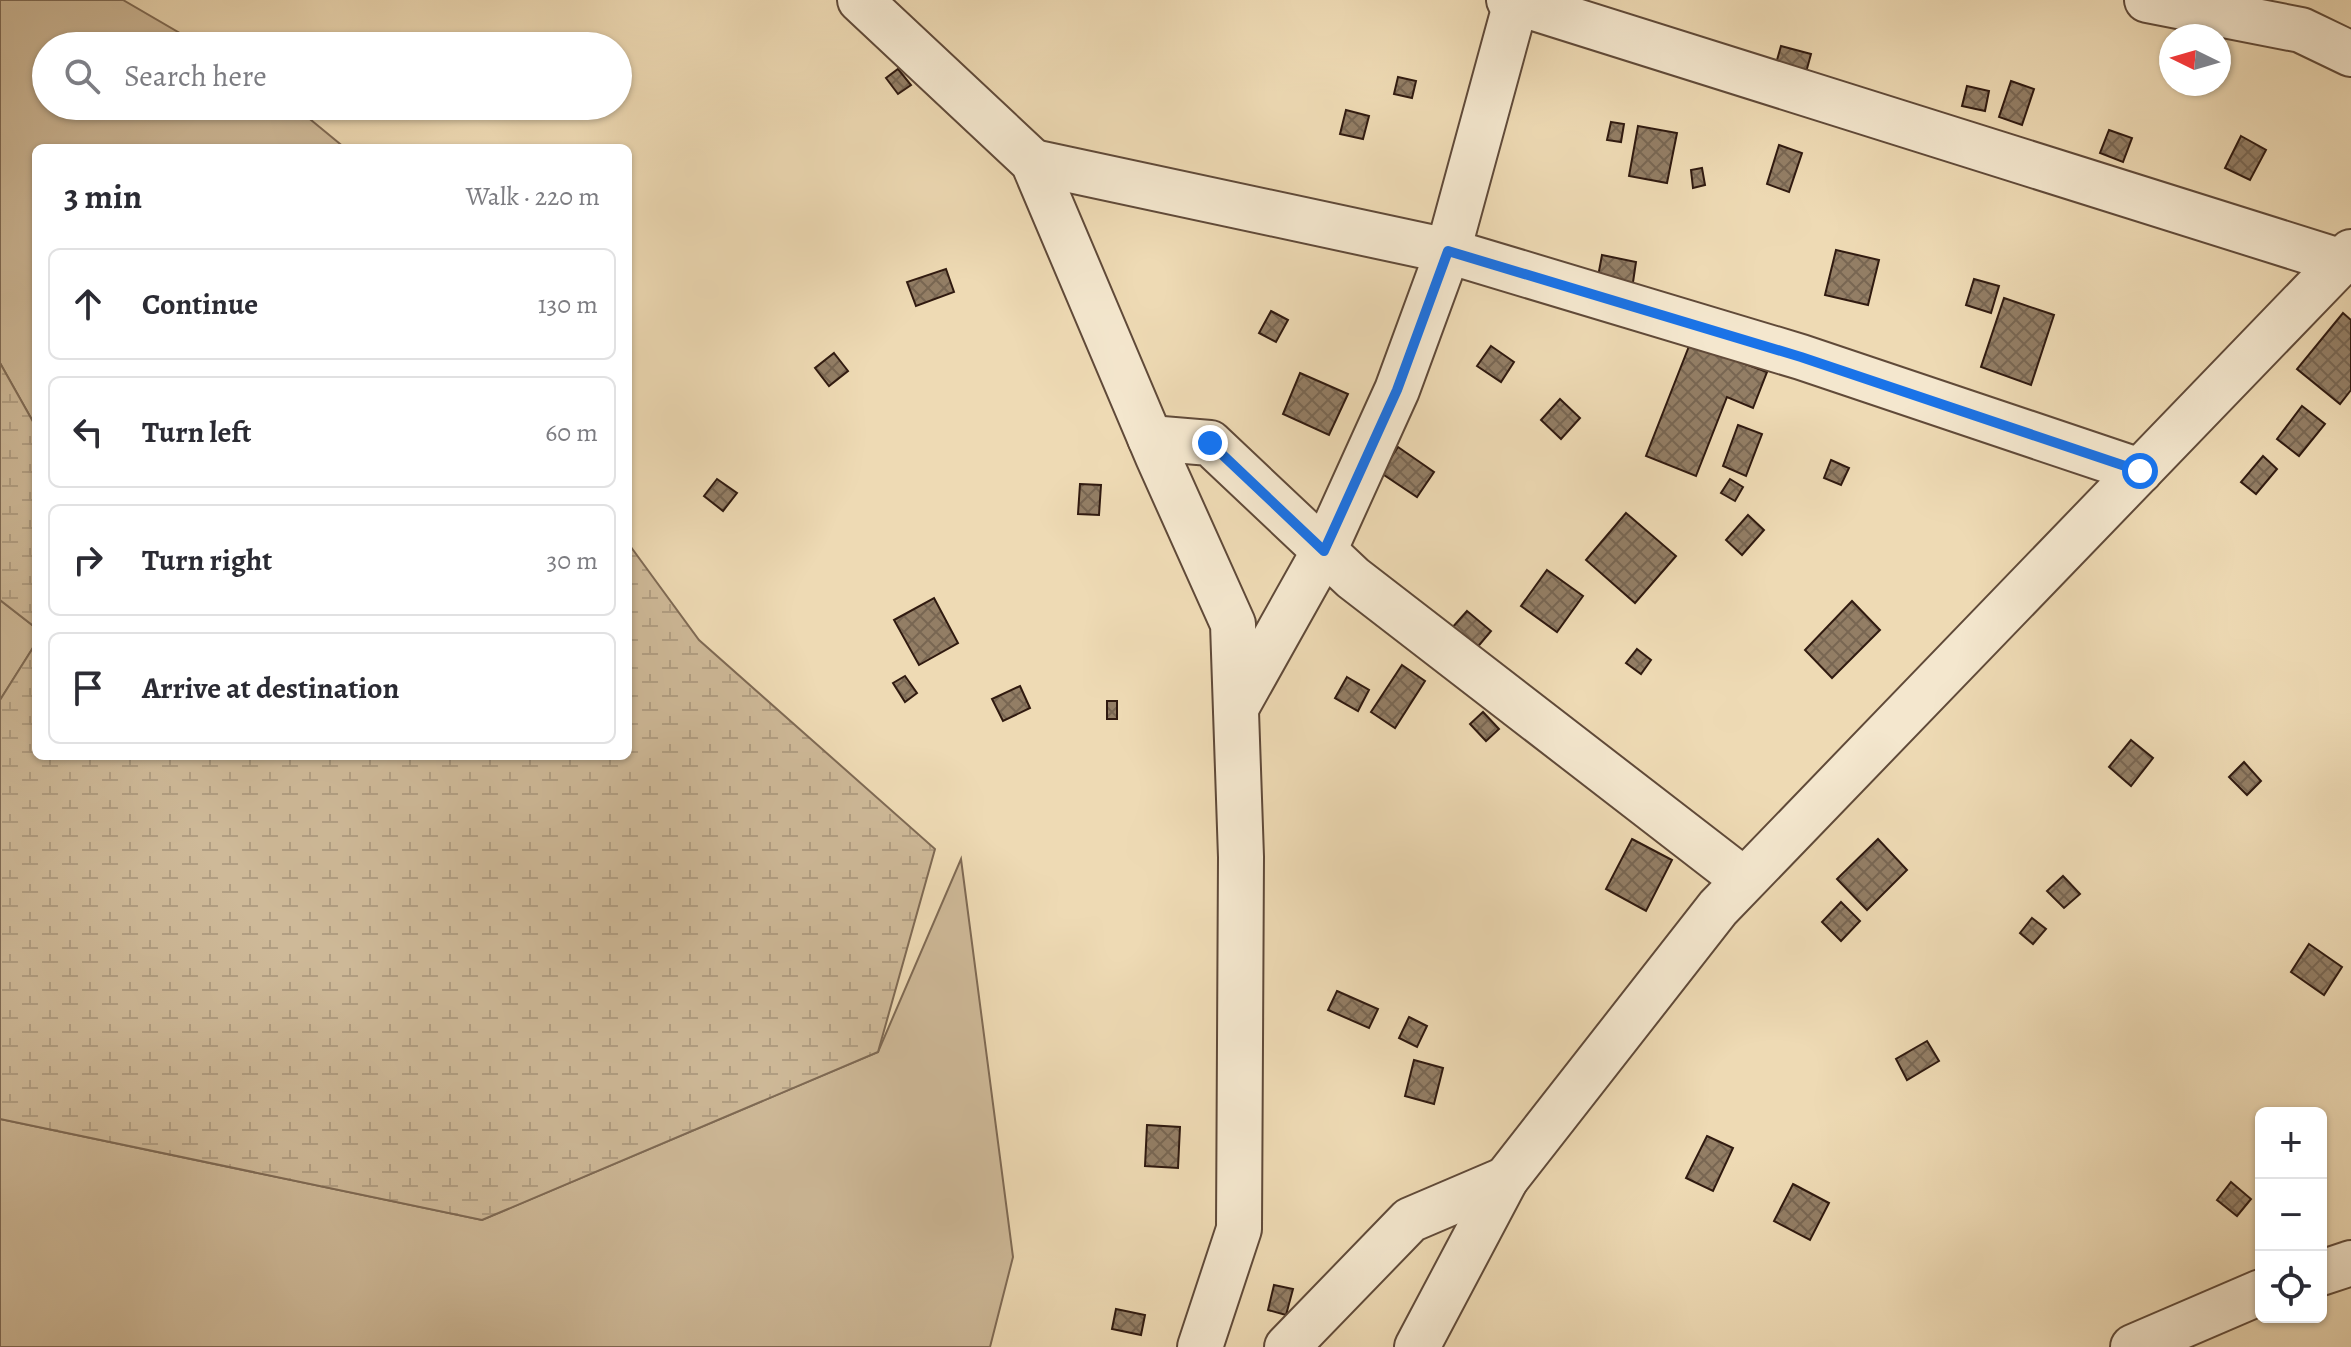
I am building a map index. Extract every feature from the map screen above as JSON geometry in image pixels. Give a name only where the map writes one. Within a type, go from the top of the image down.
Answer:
[{"type":"street","points":[[860,0],[1033,162],[1233,624],[1241,857],[1239,1229],[1200,1347]]},
{"type":"street","points":[[2147,0],[2301,30],[2351,54]]},
{"type":"street","points":[[1236,708],[1324,551],[1397,390],[1448,251],[1512,1],[2346,257],[1718,908],[1506,1179],[1417,1347]]},
{"type":"street","points":[[1033,162],[1448,251],[1801,357],[2140,471]]},
{"type":"street","points":[[1150,438],[1210,443],[1353,578],[1744,880]]},
{"type":"street","points":[[1287,1347],[1410,1220],[1506,1179]]},
{"type":"street","points":[[2327,1271],[2351,1263]]},
{"type":"street","points":[[2133,1347],[2255,1295]]},
{"type":"green space","points":[[0,0],[123,0],[178,32],[32,32],[32,120],[311,120],[340,144],[32,144],[32,420],[0,363]]},
{"type":"green space","points":[[0,363],[32,420],[32,625],[0,600]]},
{"type":"green space","points":[[632,548],[699,640],[935,849],[878,1052],[482,1220],[0,1119],[0,700],[32,649],[32,760],[632,760]]},
{"type":"green space","points":[[0,600],[32,625],[32,649],[0,700]]},
{"type":"green space","points":[[961,859],[1013,1257],[990,1347],[0,1347],[0,1119],[482,1220],[878,1052]]},
{"type":"building","points":[[1781,46],[1811,54],[1805,76],[1775,67]]},
{"type":"building","points":[[898,69],[911,85],[898,94],[886,78]]},
{"type":"building","points":[[1398,77],[1416,81],[1412,98],[1394,94]]},
{"type":"building","points":[[2011,81],[2034,89],[2022,125],[1999,117]]},
{"type":"building","points":[[1967,86],[1989,91],[1985,111],[1962,106]]},
{"type":"building","points":[[1346,110],[1369,116],[1363,139],[1340,134]]},
{"type":"building","points":[[1611,122],[1624,124],[1621,142],[1607,140]]},
{"type":"building","points":[[1638,126],[1677,133],[1667,183],[1629,176]]},
{"type":"building","points":[[2109,130],[2132,138],[2123,162],[2100,153]]},
{"type":"building","points":[[2241,136],[2266,150],[2250,180],[2225,168]]},
{"type":"building","points":[[1779,145],[1802,153],[1789,192],[1767,184]]},
{"type":"building","points":[[1702,168],[1705,185],[1693,188],[1691,170]]},
{"type":"building","points":[[1836,250],[1879,260],[1868,305],[1825,295]]},
{"type":"building","points":[[1602,255],[1636,262],[1632,289],[1597,282]]},
{"type":"building","points":[[946,269],[954,292],[916,306],[907,282]]},
{"type":"building","points":[[1974,279],[1999,286],[1991,313],[1966,305]]},
{"type":"building","points":[[2004,298],[2054,315],[2031,385],[1981,367]]},
{"type":"building","points":[[1271,311],[1288,320],[1276,342],[1259,333]]},
{"type":"building","points":[[2343,313],[2351,320],[2351,390],[2340,404],[2297,369]]},
{"type":"building","points":[[1693,336],[1744,357],[1742,363],[1767,372],[1753,408],[1727,397],[1696,476],[1646,456]]},
{"type":"building","points":[[1491,346],[1514,362],[1501,382],[1477,366]]},
{"type":"building","points":[[834,353],[848,371],[829,386],[815,368]]},
{"type":"building","points":[[1300,373],[1348,394],[1329,435],[1283,414]]},
{"type":"building","points":[[1560,399],[1580,418],[1561,439],[1541,420]]},
{"type":"building","points":[[2302,406],[2325,424],[2299,456],[2277,439]]},
{"type":"building","points":[[1738,425],[1762,434],[1746,476],[1723,466]]},
{"type":"building","points":[[1398,447],[1434,472],[1417,497],[1381,473]]},
{"type":"building","points":[[2263,456],[2277,469],[2256,494],[2241,482]]},
{"type":"building","points":[[1831,460],[1849,468],[1841,485],[1824,478]]},
{"type":"building","points":[[717,479],[737,493],[723,511],[704,496]]},
{"type":"building","points":[[1730,479],[1743,487],[1735,501],[1721,493]]},
{"type":"building","points":[[1080,484],[1101,485],[1099,515],[1078,514]]},
{"type":"building","points":[[1626,513],[1676,556],[1635,603],[1586,560]]},
{"type":"building","points":[[1748,515],[1764,530],[1742,555],[1726,540]]},
{"type":"building","points":[[1547,570],[1583,596],[1557,632],[1521,606]]},
{"type":"building","points":[[934,598],[958,643],[919,665],[894,620]]},
{"type":"building","points":[[1852,601],[1880,630],[1832,678],[1805,650]]},
{"type":"building","points":[[1467,611],[1491,631],[1475,650],[1451,629]]},
{"type":"building","points":[[1637,649],[1651,660],[1641,674],[1626,663]]},
{"type":"building","points":[[1402,665],[1425,681],[1395,728],[1371,712]]},
{"type":"building","points":[[905,676],[917,693],[905,702],[893,683]]},
{"type":"building","points":[[1347,677],[1369,690],[1358,711],[1335,698]]},
{"type":"building","points":[[1020,686],[1030,708],[1003,721],[992,699]]},
{"type":"building","points":[[1107,701],[1117,701],[1117,719],[1107,719]]},
{"type":"building","points":[[1483,712],[1499,729],[1486,741],[1470,724]]},
{"type":"building","points":[[2131,740],[2153,758],[2131,786],[2109,767]]},
{"type":"building","points":[[2244,762],[2261,781],[2247,795],[2229,777]]},
{"type":"building","points":[[1632,839],[1672,860],[1646,911],[1606,889]]},
{"type":"building","points":[[1878,839],[1907,870],[1867,910],[1837,879]]},
{"type":"building","points":[[2063,876],[2080,894],[2064,908],[2047,891]]},
{"type":"building","points":[[1841,902],[1860,921],[1841,941],[1822,922]]},
{"type":"building","points":[[2032,918],[2046,929],[2033,944],[2020,933]]},
{"type":"building","points":[[2309,944],[2342,967],[2324,995],[2291,972]]},
{"type":"building","points":[[1337,991],[1378,1009],[1369,1028],[1328,1010]]},
{"type":"building","points":[[1409,1017],[1427,1026],[1417,1047],[1399,1038]]},
{"type":"building","points":[[1927,1041],[1939,1061],[1907,1080],[1896,1059]]},
{"type":"building","points":[[1414,1060],[1443,1068],[1434,1104],[1405,1096]]},
{"type":"building","points":[[1147,1125],[1180,1127],[1178,1168],[1145,1166]]},
{"type":"building","points":[[1707,1136],[1733,1148],[1713,1191],[1686,1178]]},
{"type":"building","points":[[2231,1182],[2251,1199],[2237,1216],[2217,1200]]},
{"type":"building","points":[[1793,1184],[1829,1203],[1810,1240],[1774,1221]]},
{"type":"building","points":[[1274,1285],[1293,1289],[1286,1315],[1268,1310]]},
{"type":"building","points":[[1116,1309],[1145,1315],[1141,1335],[1112,1329]]},
{"type":"route","points":[[1210,443],[1261,495],[1324,551],[1397,390],[1448,251],[1801,357],[2140,471]]}]
